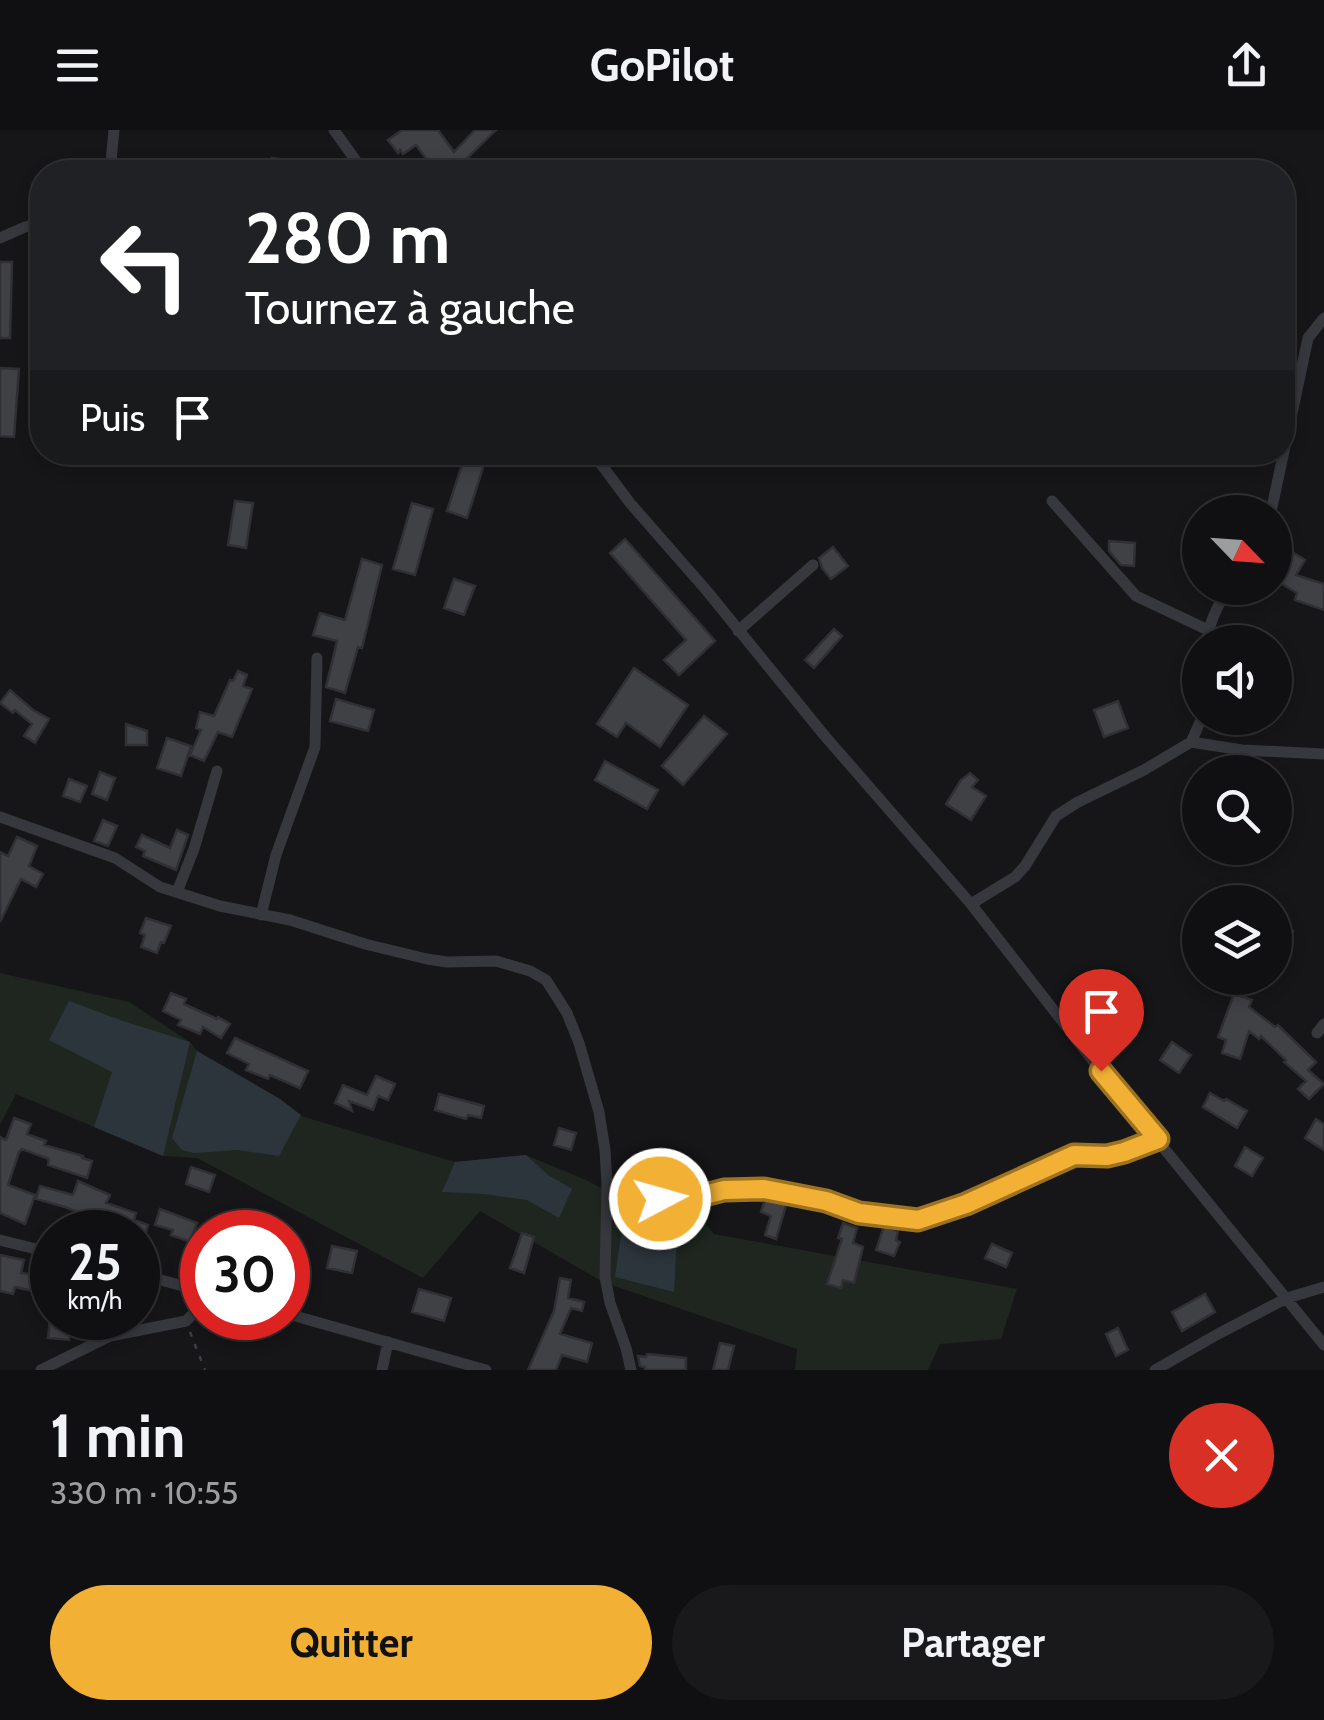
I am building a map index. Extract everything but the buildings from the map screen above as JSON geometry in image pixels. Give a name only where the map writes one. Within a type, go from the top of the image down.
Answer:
[{"type":"street","points":[[111,160],[114,130]]},
{"type":"street","points":[[334,130],[355,160]]},
{"type":"street","points":[[0,238],[30,226]]},
{"type":"street","points":[[1295,399],[1308,338],[1324,318]]},
{"type":"street","points":[[602,465],[824,735],[971,904],[1324,1346]]},
{"type":"street","points":[[1275,495],[1281,465]]},
{"type":"street","points":[[1052,501],[1136,596],[1188,625]]},
{"type":"street","points":[[738,631],[812,565]]},
{"type":"street","points":[[261,915],[276,854],[314,748],[317,658]]},
{"type":"street","points":[[971,904],[1015,877],[1056,816],[1144,770],[1191,742],[1195,735]]},
{"type":"street","points":[[1191,742],[1242,750],[1324,754]]},
{"type":"street","points":[[177,892],[217,772]]},
{"type":"street","points":[[0,817],[115,858],[149,882],[220,906],[290,920],[427,959],[496,962],[530,971],[546,980],[580,1043],[599,1112],[607,1184],[605,1277],[631,1370]]},
{"type":"street","points":[[607,1184],[634,1186],[674,1203],[724,1190],[777,1190],[859,1213],[918,1220],[966,1204],[1074,1155],[1107,1156],[1158,1139]]},
{"type":"street","points":[[0,1240],[30,1248]]},
{"type":"street","points":[[1155,1370],[1287,1298],[1324,1287]]},
{"type":"street","points":[[310,1320],[486,1370]]},
{"type":"street","points":[[41,1370],[110,1336],[180,1322]]},
{"type":"street","points":[[382,1370],[388,1342]]},
{"type":"path","points":[[193,1340],[205,1370]]},
{"type":"shaded area","points":[[0,973],[129,1002],[190,1042],[197,1051],[280,1099],[301,1116],[455,1162],[526,1155],[620,1198],[669,1211],[697,1213],[714,1234],[1017,1289],[1001,1339],[940,1344],[928,1370],[795,1370],[797,1349],[603,1282],[480,1211],[423,1278],[310,1218],[310,1210],[295,1210],[197,1158],[163,1156],[16,1094],[0,1125]]},
{"type":"shaded area","points":[[69,1001],[190,1042],[163,1156],[94,1127],[112,1072],[49,1040]]},
{"type":"shaded area","points":[[197,1051],[301,1115],[279,1156],[238,1150],[194,1153],[182,1150],[172,1138]]},
{"type":"shaded area","points":[[526,1155],[548,1175],[572,1189],[559,1218],[527,1200],[442,1192],[455,1162]]},
{"type":"shaded area","points":[[623,1221],[677,1235],[674,1292],[615,1277]]},
{"type":"route","points":[[660,1199],[674,1203],[724,1190],[777,1190],[859,1213],[918,1220],[966,1204],[1074,1155],[1107,1156],[1158,1139],[1101,1071]]}]
